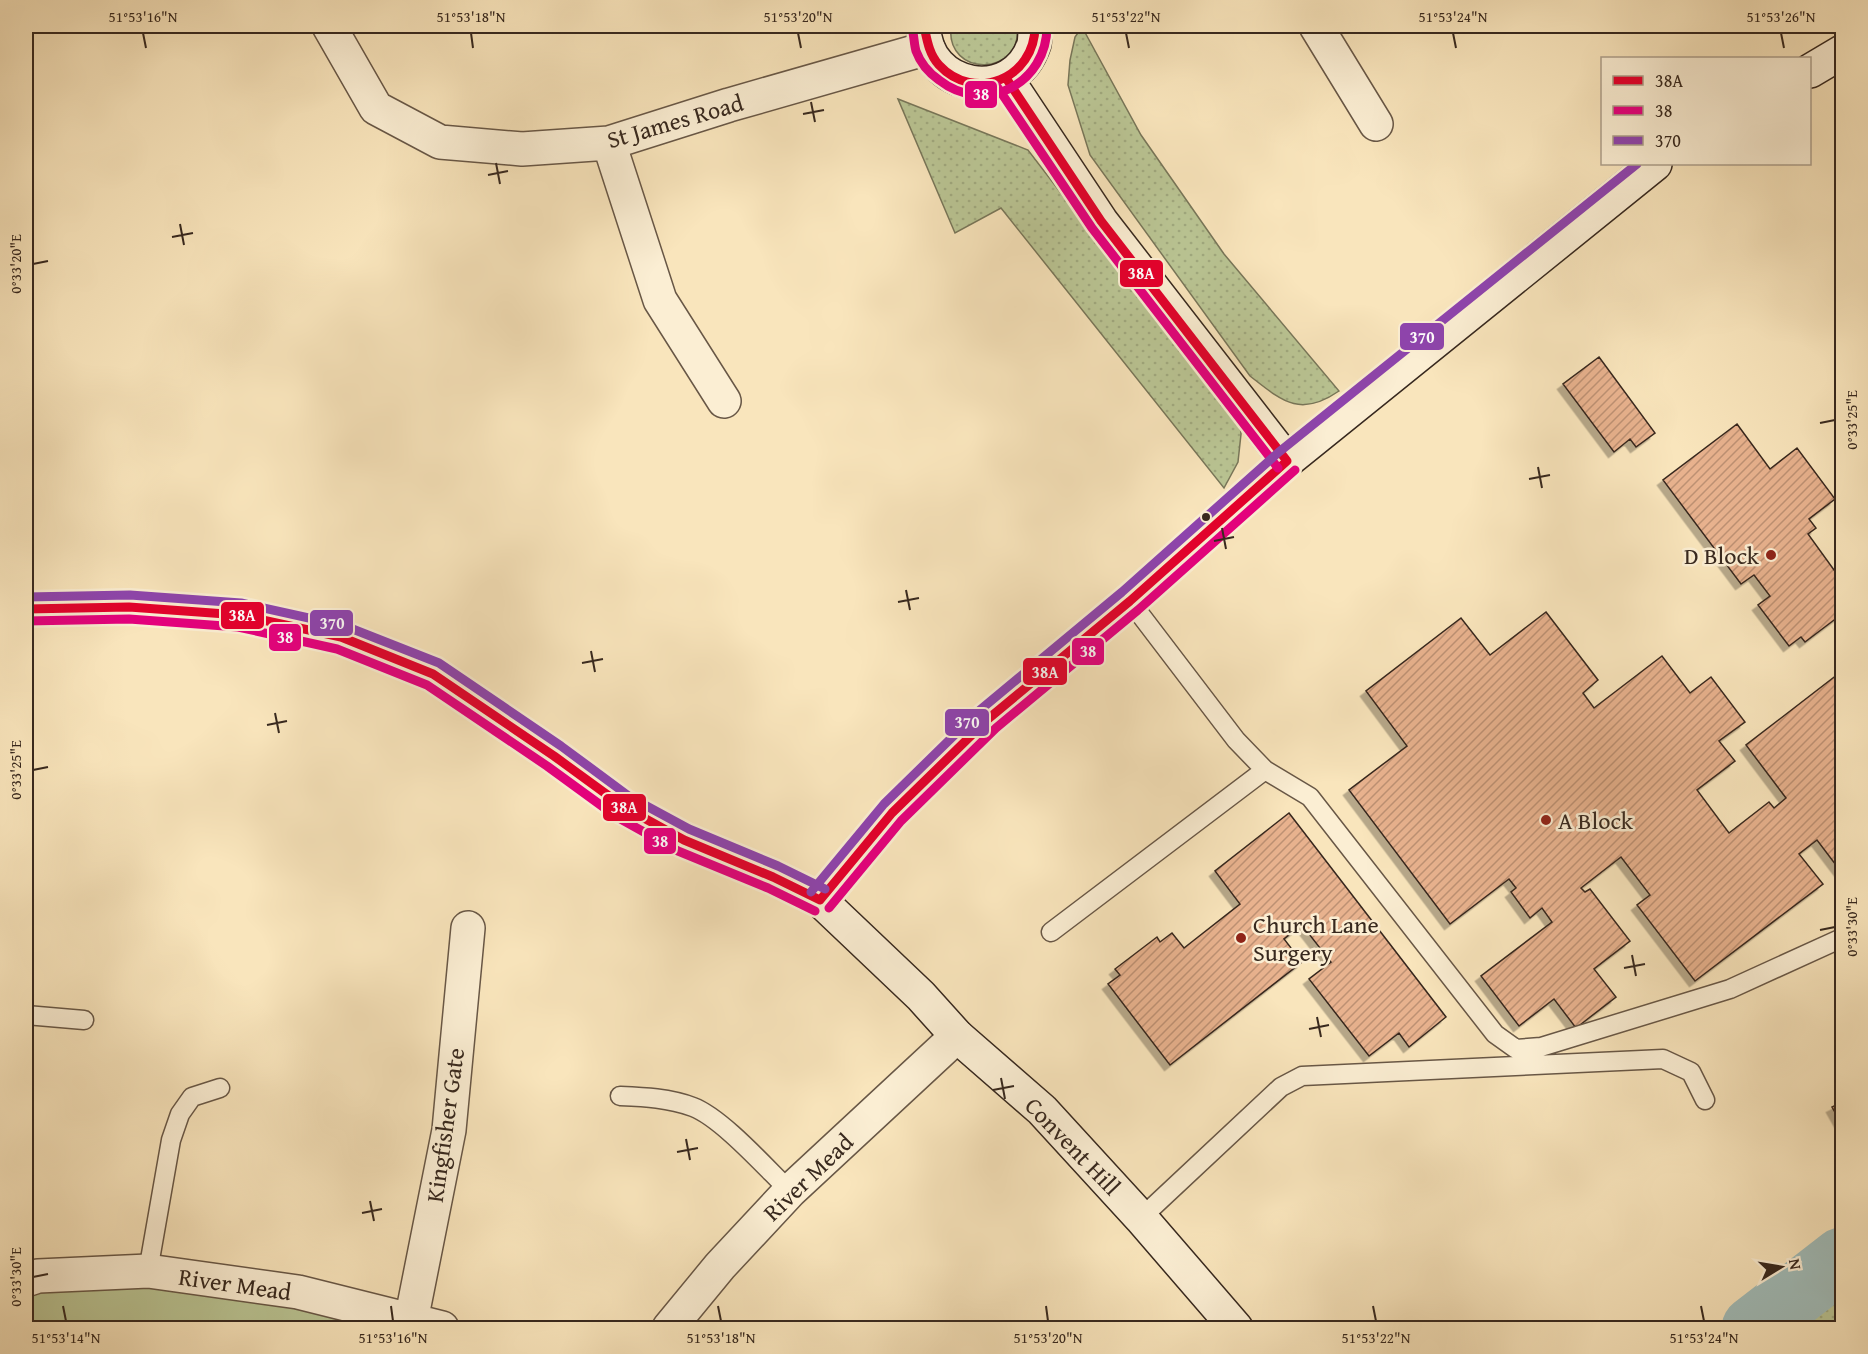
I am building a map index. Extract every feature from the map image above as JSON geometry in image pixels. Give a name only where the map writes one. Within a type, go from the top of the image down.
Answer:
[{"type":"street","name":"St James Road","points":[[328,26],[376,108],[440,142],[522,149],[609,143],[729,105],[926,37]]},
{"type":"street","points":[[926,37],[940,68],[960,81],[984,84],[1006,78],[1024,63],[1034,43],[1035,26]]},
{"type":"street","points":[[1316,26],[1376,124]]},
{"type":"street","points":[[1811,69],[1842,52]]},
{"type":"street","points":[[1006,78],[1101,221],[1287,461]]},
{"type":"street","points":[[609,143],[648,302],[723,401]]},
{"type":"street","points":[[820,900],[891,813],[988,719],[1130,601],[1287,461],[1654,165]]},
{"type":"street","name":"Convent Hill","points":[[26,609],[129,607],[240,615],[341,637],[433,674],[634,813],[684,840],[773,877],[820,900],[921,996],[957,1036],[1042,1110],[1141,1218],[1236,1329]]},
{"type":"street","name":"Kingfisher Gate","points":[[427,1325],[449,1130],[468,928]]},
{"type":"street","name":"River Mead","points":[[669,1329],[720,1266],[790,1191],[957,1036]]},
{"type":"street","name":"River Mead","points":[[26,1280],[38,1276],[148,1271],[298,1292],[427,1325]]},
{"type":"lane","points":[[1130,601],[1236,740],[1265,770],[1310,796],[1495,1034],[1516,1049],[1541,1047],[1730,989],[1842,938]]},
{"type":"lane","points":[[1051,932],[1265,770]]},
{"type":"lane","points":[[26,1015],[84,1020]]},
{"type":"lane","points":[[1141,1218],[1281,1087],[1302,1076],[1663,1059],[1691,1072],[1705,1100]]},
{"type":"lane","points":[[148,1271],[171,1140],[180,1114],[192,1097],[220,1088]]},
{"type":"lane","points":[[620,1096],[657,1098],[694,1107],[723,1127],[790,1191]]},
{"type":"green space","points":[[951,26],[1017,26],[1016,43],[1009,55],[998,62],[984,65],[971,62],[960,55],[952,43]]},
{"type":"green space","points":[[1082,27],[1141,135],[1224,254],[1339,391],[1313,404],[1302,405],[1282,399],[1250,376],[1090,155],[1068,85],[1075,37]]},
{"type":"green space","points":[[898,99],[1028,150],[1149,308],[1239,416],[1241,434],[1238,462],[1224,488],[1001,208],[955,233]]},
{"type":"green space","points":[[1842,1259],[1842,1328],[1753,1328]]},
{"type":"green space","points":[[148,1271],[461,1328],[26,1328],[26,1280]]},
{"type":"building","points":[[1599,357],[1655,433],[1636,447],[1630,439],[1614,452],[1563,384]]},
{"type":"building","name":"D Block","points":[[1737,424],[1770,469],[1797,448],[1835,499],[1809,519],[1816,528],[1808,534],[1842,581],[1842,614],[1805,642],[1801,637],[1789,646],[1758,605],[1770,596],[1754,575],[1741,584],[1663,480]]},
{"type":"building","name":"A Block","points":[[1546,612],[1598,680],[1583,693],[1594,708],[1662,656],[1690,693],[1711,677],[1745,722],[1719,741],[1735,761],[1697,790],[1729,833],[1769,802],[1774,808],[1786,798],[1746,745],[1842,671],[1842,873],[1817,840],[1799,854],[1823,884],[1695,981],[1637,905],[1650,895],[1621,857],[1581,888],[1585,892],[1590,889],[1630,941],[1594,969],[1616,997],[1576,1028],[1554,999],[1519,1026],[1481,976],[1552,922],[1542,908],[1530,918],[1511,892],[1516,888],[1509,879],[1450,924],[1349,790],[1407,746],[1366,691],[1461,618],[1490,655]]},
{"type":"building","name":"Church Lane Surgery","points":[[1289,813],[1446,1017],[1409,1047],[1399,1033],[1369,1056],[1309,979],[1331,962],[1302,925],[1284,939],[1302,962],[1170,1065],[1108,984],[1120,975],[1115,969],[1157,937],[1160,942],[1172,933],[1184,948],[1240,904],[1215,871]]},
{"type":"building","points":[[1842,1102],[1842,1122],[1841,1123],[1832,1107]]},
{"type":"waterway","points":[[1753,1328],[1842,1259]]},
{"type":"transit line","name":"38A","points":[[924,26],[927,42],[939,65],[953,76],[969,82],[985,83],[1000,80],[1014,72],[1025,60],[1032,44],[1035,26]]},
{"type":"transit line","name":"38","points":[[912,28],[916,51],[928,71],[957,90],[975,95],[993,94],[1010,88],[1025,78],[1037,64],[1044,46],[1047,26]]},
{"type":"transit line","name":"38A","points":[[1006,78],[1101,221],[1287,461]]},
{"type":"transit line","name":"38","points":[[996,85],[1092,228],[1278,468]]},
{"type":"transit line","name":"370","points":[[811,892],[884,804],[980,710],[1122,592],[1279,452],[1636,165]]},
{"type":"transit line","name":"38A","points":[[820,900],[892,813],[988,719],[1130,601],[1287,461]]},
{"type":"transit line","name":"38","points":[[829,908],[901,821],[996,728],[1138,610],[1295,470]]},
{"type":"transit line","name":"370","points":[[26,597],[130,595],[241,603],[345,626],[439,663],[561,746],[630,797],[689,829],[778,866],[825,889]]},
{"type":"transit line","name":"38A","points":[[26,609],[129,607],[240,615],[341,637],[433,674],[554,756],[624,807],[684,840],[773,877],[820,900]]},
{"type":"transit line","name":"38","points":[[26,621],[129,619],[238,627],[337,649],[427,685],[547,766],[617,817],[678,851],[768,888],[815,911]]},
{"type":"place","name":"D Block","points":[[1771,555]]},
{"type":"place","name":"A Block","points":[[1546,820]]},
{"type":"place","name":"Church Lane Surgery","points":[[1241,938]]}]
